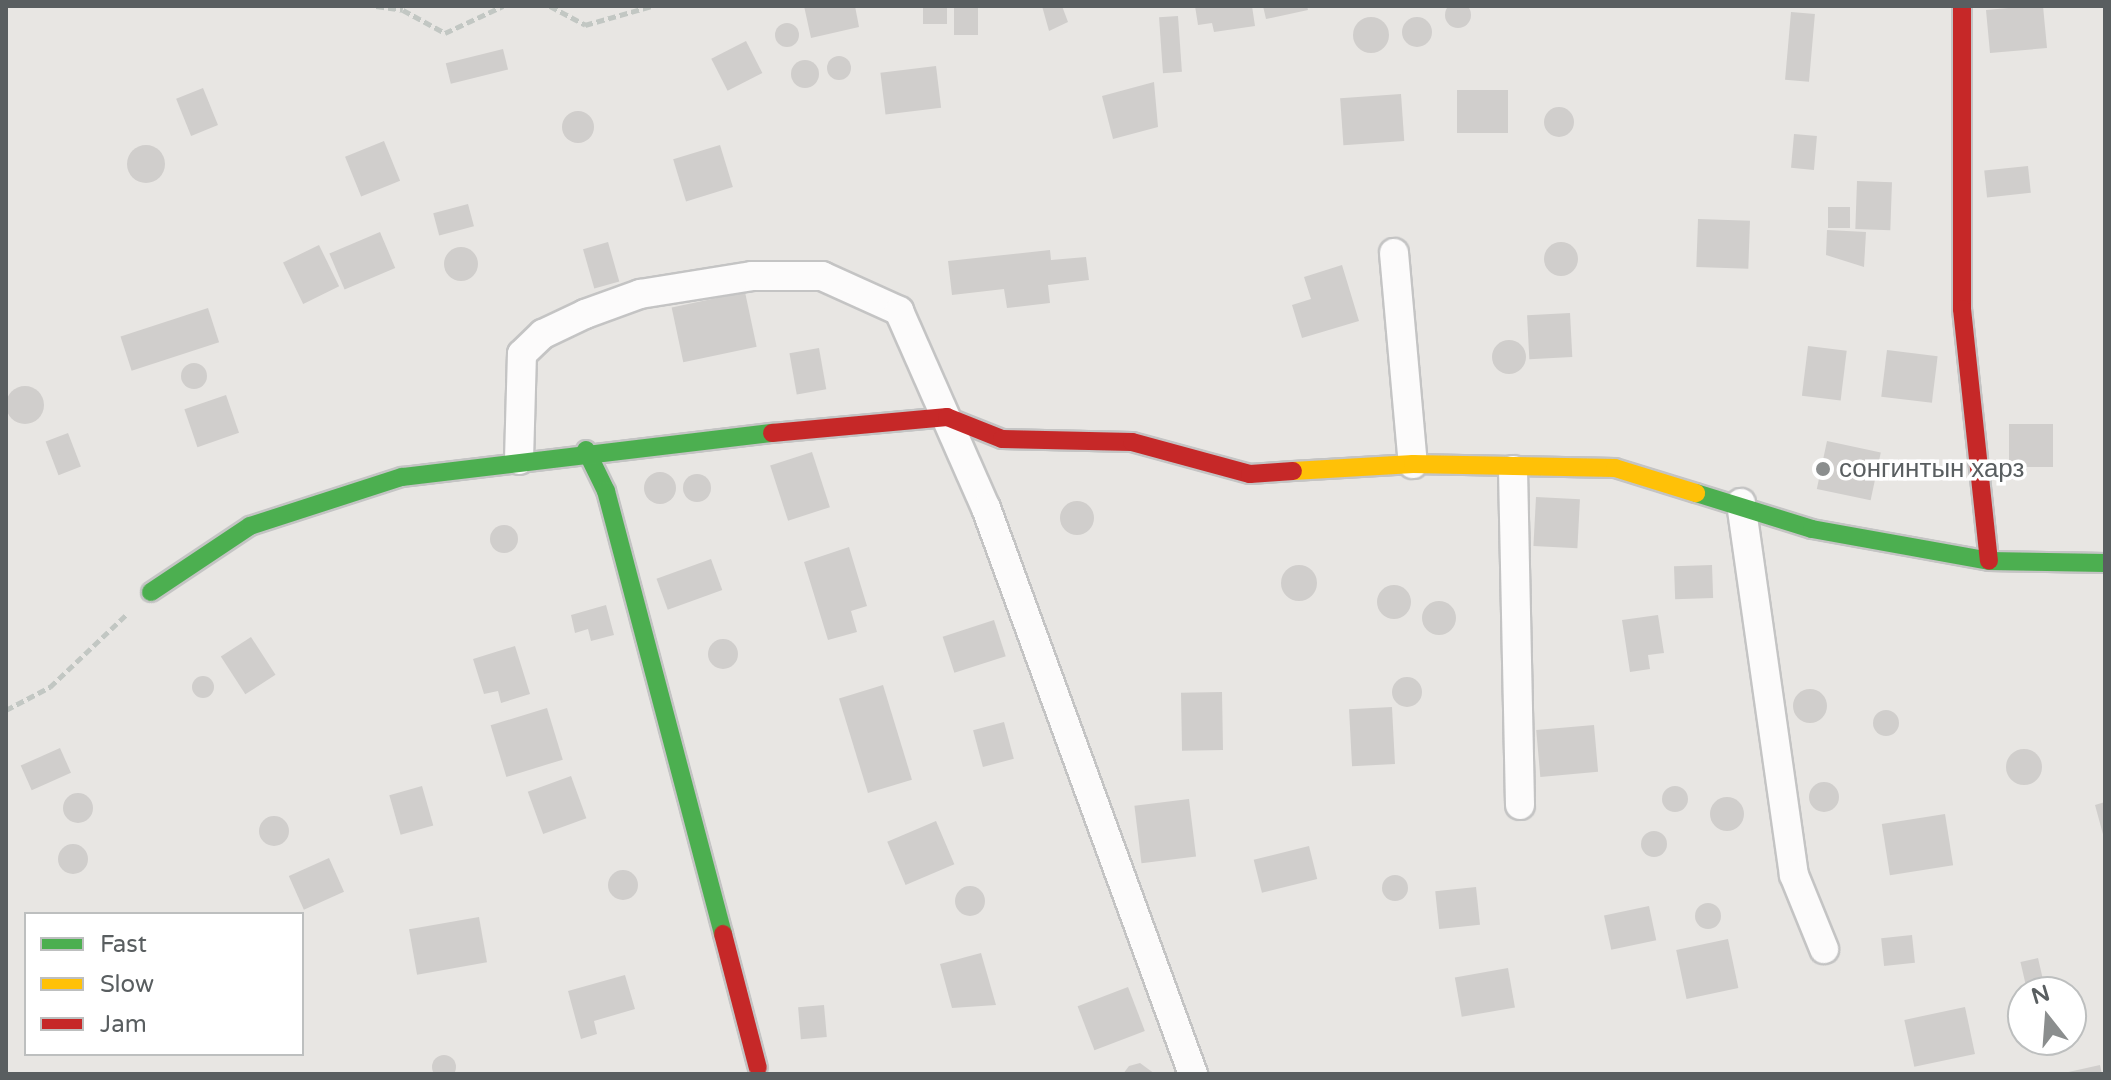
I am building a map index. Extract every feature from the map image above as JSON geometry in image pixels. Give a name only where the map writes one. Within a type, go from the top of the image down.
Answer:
[{"type":"street","points":[[1962,6],[1962,309],[1989,561]]},
{"type":"street","points":[[1394,253],[1413,464]]},
{"type":"street","points":[[519,460],[522,354],[543,334],[640,294],[752,276],[822,276],[899,311],[947,417],[1193,1074]]},
{"type":"street","points":[[151,592],[250,526],[402,477],[586,450],[947,417],[1002,439],[1132,442],[1250,474],[1413,464],[1513,470],[1615,468],[1741,503],[1812,529],[1989,561],[2105,563]]},
{"type":"street","points":[[586,450],[606,491],[758,1068]]},
{"type":"street","points":[[1513,470],[1520,805]]},
{"type":"street","points":[[1741,503],[1794,875],[1824,949]]},
{"type":"path","points":[[376,6],[403,10],[445,33],[503,6]]},
{"type":"path","points":[[550,6],[585,25],[652,6]]},
{"type":"path","points":[[6,710],[50,687],[151,592]]},
{"type":"building","points":[[1458,2],[1467,6],[1471,15],[1467,24],[1458,28],[1449,24],[1445,15],[1449,6]]},
{"type":"building","points":[[804,6],[855,6],[859,27],[811,38]]},
{"type":"building","points":[[923,6],[947,6],[947,24],[923,24]]},
{"type":"building","points":[[954,6],[978,6],[978,35],[954,35]]},
{"type":"building","points":[[1042,6],[1062,6],[1068,22],[1049,31]]},
{"type":"building","points":[[1195,6],[1252,6],[1255,26],[1214,32],[1212,23],[1198,25]]},
{"type":"building","points":[[1263,6],[1307,6],[1308,10],[1266,19]]},
{"type":"building","points":[[2043,6],[2047,48],[1990,53],[1986,10]]},
{"type":"building","points":[[1791,12],[1815,14],[1809,82],[1785,80]]},
{"type":"building","points":[[1178,16],[1182,72],[1163,73],[1159,17]]},
{"type":"building","points":[[1371,17],[1383,23],[1389,35],[1383,47],[1371,53],[1359,47],[1353,35],[1359,23]]},
{"type":"building","points":[[1417,17],[1428,21],[1432,32],[1428,43],[1417,47],[1406,43],[1402,32],[1406,21]]},
{"type":"building","points":[[787,23],[795,27],[799,35],[795,43],[787,47],[779,43],[775,35],[779,27]]},
{"type":"building","points":[[746,41],[762,73],[728,91],[711,59]]},
{"type":"building","points":[[503,49],[508,69],[451,84],[446,63]]},
{"type":"building","points":[[839,56],[847,60],[851,68],[847,76],[839,80],[831,76],[827,68],[831,60]]},
{"type":"building","points":[[805,60],[815,64],[819,74],[815,84],[805,88],[795,84],[791,74],[795,64]]},
{"type":"building","points":[[936,66],[941,108],[886,115],[880,73]]},
{"type":"building","points":[[1154,82],[1158,127],[1113,139],[1102,96]]},
{"type":"building","points":[[203,88],[218,125],[191,136],[176,99]]},
{"type":"building","points":[[1457,90],[1508,90],[1508,133],[1457,133]]},
{"type":"building","points":[[1401,94],[1404,141],[1343,145],[1340,98]]},
{"type":"building","points":[[1559,107],[1569,112],[1574,122],[1569,132],[1559,137],[1549,132],[1544,122],[1549,112]]},
{"type":"building","points":[[578,111],[590,115],[594,127],[590,139],[578,143],[566,139],[562,127],[566,115]]},
{"type":"building","points":[[1794,134],[1817,136],[1814,170],[1791,168]]},
{"type":"building","points":[[384,141],[400,181],[361,197],[345,157]]},
{"type":"building","points":[[146,145],[159,151],[165,164],[159,177],[146,183],[133,177],[127,164],[133,151]]},
{"type":"building","points":[[720,145],[733,187],[686,201],[673,159]]},
{"type":"building","points":[[2028,166],[2031,193],[1987,197],[1984,171]]},
{"type":"building","points":[[1857,181],[1892,182],[1890,230],[1855,229]]},
{"type":"building","points":[[468,204],[474,226],[439,236],[433,213]]},
{"type":"building","points":[[1828,207],[1850,207],[1850,228],[1828,228]]},
{"type":"building","points":[[1698,219],[1750,221],[1748,269],[1696,267]]},
{"type":"building","points":[[1827,230],[1866,232],[1864,267],[1826,255]]},
{"type":"building","points":[[380,232],[395,268],[345,289],[329,253]]},
{"type":"building","points":[[608,242],[619,281],[594,289],[583,249]]},
{"type":"building","points":[[1561,242],[1573,247],[1578,259],[1573,271],[1561,276],[1549,271],[1544,259],[1549,247]]},
{"type":"building","points":[[319,245],[339,286],[303,304],[283,263]]},
{"type":"building","points":[[461,247],[473,252],[478,264],[473,276],[461,281],[449,276],[444,264],[449,252]]},
{"type":"building","points":[[1050,250],[1051,260],[1086,257],[1089,280],[1048,285],[1050,303],[1007,308],[1004,289],[952,295],[948,261]]},
{"type":"building","points":[[1342,265],[1359,321],[1302,338],[1292,305],[1311,299],[1304,277]]},
{"type":"building","points":[[745,292],[757,347],[683,362],[672,308]]},
{"type":"building","points":[[208,308],[219,342],[132,371],[121,336]]},
{"type":"building","points":[[1570,313],[1572,357],[1529,359],[1527,315]]},
{"type":"building","points":[[1509,340],[1521,345],[1526,357],[1521,369],[1509,374],[1497,369],[1492,357],[1497,345]]},
{"type":"building","points":[[1808,346],[1847,351],[1841,400],[1802,396]]},
{"type":"building","points":[[819,348],[826,389],[797,395],[789,353]]},
{"type":"building","points":[[1887,350],[1938,356],[1932,403],[1881,397]]},
{"type":"building","points":[[194,363],[203,367],[207,376],[203,385],[194,389],[185,385],[181,376],[185,367]]},
{"type":"building","points":[[25,386],[38,392],[44,405],[38,418],[25,424],[12,418],[6,405],[12,392]]},
{"type":"building","points":[[226,395],[239,433],[197,447],[184,409]]},
{"type":"building","points":[[2009,424],[2053,424],[2053,467],[2009,467]]},
{"type":"building","points":[[68,433],[81,467],[58,475],[46,442]]},
{"type":"building","points":[[1827,441],[1881,452],[1871,500],[1817,489]]},
{"type":"building","points":[[812,452],[830,507],[788,521],[770,466]]},
{"type":"building","points":[[660,472],[671,477],[676,488],[671,499],[660,504],[649,499],[644,488],[649,477]]},
{"type":"building","points":[[697,474],[707,478],[711,488],[707,498],[697,502],[687,498],[683,488],[687,478]]},
{"type":"building","points":[[1536,497],[1580,499],[1577,548],[1533,546]]},
{"type":"building","points":[[1077,501],[1089,506],[1094,518],[1089,530],[1077,535],[1065,530],[1060,518],[1065,506]]},
{"type":"building","points":[[504,525],[514,529],[518,539],[514,549],[504,553],[494,549],[490,539],[494,529]]},
{"type":"building","points":[[849,547],[867,606],[851,611],[857,632],[828,640],[804,562]]},
{"type":"building","points":[[711,559],[722,590],[668,610],[656,579]]},
{"type":"building","points":[[1299,565],[1312,570],[1317,583],[1312,596],[1299,601],[1286,596],[1281,583],[1286,570]]},
{"type":"building","points":[[1712,565],[1713,598],[1675,599],[1674,566]]},
{"type":"building","points":[[1394,585],[1406,590],[1411,602],[1406,614],[1394,619],[1382,614],[1377,602],[1382,590]]},
{"type":"building","points":[[1439,601],[1451,606],[1456,618],[1451,630],[1439,635],[1427,630],[1422,618],[1427,606]]},
{"type":"building","points":[[606,605],[614,635],[591,641],[588,629],[575,633],[571,615]]},
{"type":"building","points":[[1658,615],[1664,653],[1648,655],[1650,669],[1630,672],[1622,620]]},
{"type":"building","points":[[994,620],[1006,656],[954,673],[943,637]]},
{"type":"building","points":[[251,637],[276,675],[245,694],[221,657]]},
{"type":"building","points":[[723,639],[729,640],[737,648],[737,660],[729,668],[723,669],[717,668],[709,660],[708,654],[709,648],[717,640]]},
{"type":"building","points":[[515,646],[530,694],[501,703],[498,691],[484,694],[473,659]]},
{"type":"building","points":[[203,676],[211,679],[214,687],[211,695],[203,698],[195,695],[192,687],[195,679]]},
{"type":"building","points":[[1407,677],[1418,681],[1422,692],[1418,703],[1407,707],[1396,703],[1392,692],[1396,681]]},
{"type":"building","points":[[883,685],[912,780],[868,793],[839,698]]},
{"type":"building","points":[[1810,689],[1822,694],[1827,706],[1822,718],[1810,723],[1798,718],[1793,706],[1798,694]]},
{"type":"building","points":[[1222,692],[1223,750],[1182,751],[1181,693]]},
{"type":"building","points":[[1392,707],[1395,764],[1352,766],[1349,709]]},
{"type":"building","points":[[547,708],[563,760],[506,777],[491,725]]},
{"type":"building","points":[[1886,710],[1895,714],[1899,723],[1895,732],[1886,736],[1877,732],[1873,723],[1877,714]]},
{"type":"building","points":[[1004,722],[1014,759],[983,767],[973,730]]},
{"type":"building","points":[[1594,725],[1598,772],[1540,777],[1536,730]]},
{"type":"building","points":[[60,748],[71,773],[32,790],[21,765]]},
{"type":"building","points":[[2024,749],[2036,755],[2042,767],[2036,779],[2024,785],[2012,779],[2006,767],[2012,755]]},
{"type":"building","points":[[571,776],[586,818],[543,834],[528,792]]},
{"type":"building","points":[[1824,782],[1835,786],[1839,797],[1835,808],[1824,812],[1813,808],[1809,797],[1813,786]]},
{"type":"building","points":[[422,786],[433,825],[401,835],[389,795]]},
{"type":"building","points":[[1675,786],[1684,790],[1688,799],[1684,808],[1675,812],[1666,808],[1662,799],[1666,790]]},
{"type":"building","points":[[78,793],[89,797],[93,808],[89,819],[78,823],[67,819],[63,808],[67,797]]},
{"type":"building","points":[[1727,797],[1739,802],[1744,814],[1739,826],[1727,831],[1715,826],[1710,814],[1715,802]]},
{"type":"building","points":[[1189,799],[1196,857],[1141,863],[1134,806]]},
{"type":"building","points":[[2105,802],[2105,838],[2104,838],[2095,805]]},
{"type":"building","points":[[1945,814],[1953,865],[1890,875],[1882,824]]},
{"type":"building","points":[[274,816],[285,820],[289,831],[285,842],[274,846],[263,842],[259,831],[263,820]]},
{"type":"building","points":[[936,821],[954,864],[906,885],[887,842]]},
{"type":"building","points":[[1654,831],[1663,835],[1667,844],[1663,853],[1654,857],[1645,853],[1641,844],[1645,835]]},
{"type":"building","points":[[73,844],[84,848],[88,859],[84,870],[73,874],[62,870],[58,859],[62,848]]},
{"type":"building","points":[[1309,846],[1317,879],[1262,893],[1254,860]]},
{"type":"building","points":[[329,858],[344,892],[304,910],[289,876]]},
{"type":"building","points":[[623,870],[634,874],[638,885],[634,896],[623,900],[612,896],[608,885],[612,874]]},
{"type":"building","points":[[1395,875],[1404,879],[1408,888],[1404,897],[1395,901],[1386,897],[1382,888],[1386,879]]},
{"type":"building","points":[[970,886],[981,890],[985,901],[981,912],[970,916],[959,912],[955,901],[959,890]]},
{"type":"building","points":[[1476,887],[1480,925],[1439,929],[1435,891]]},
{"type":"building","points":[[1708,903],[1717,907],[1721,916],[1717,925],[1708,929],[1699,925],[1695,916],[1699,907]]},
{"type":"building","points":[[1649,906],[1656,940],[1611,950],[1604,916]]},
{"type":"building","points":[[479,917],[487,962],[417,975],[409,929]]},
{"type":"building","points":[[1912,935],[1915,963],[1884,966],[1881,938]]},
{"type":"building","points":[[1728,939],[1738,988],[1687,999],[1676,950]]},
{"type":"building","points":[[981,953],[996,1005],[952,1008],[940,964]]},
{"type":"building","points":[[2038,958],[2042,976],[2024,976],[2020,962]]},
{"type":"building","points":[[1508,968],[1515,1007],[1462,1017],[1455,977]]},
{"type":"building","points":[[625,975],[635,1009],[594,1021],[597,1034],[581,1039],[568,991]]},
{"type":"building","points":[[1128,987],[1145,1031],[1094,1050],[1078,1006]]},
{"type":"building","points":[[824,1005],[827,1037],[801,1039],[798,1007]]},
{"type":"building","points":[[1965,1007],[1975,1054],[1914,1067],[1904,1020]]},
{"type":"building","points":[[444,1055],[452,1059],[456,1067],[452,1075],[444,1079],[436,1075],[432,1067],[436,1059]]},
{"type":"building","points":[[1140,1063],[1155,1074],[1123,1074],[1129,1066]]},
{"type":"building","points":[[2100,1065],[2102,1074],[2064,1074],[2064,1073]]},
{"type":"traffic: fast","points":[[151,592],[250,526],[402,477],[772,433]]},
{"type":"traffic: fast","points":[[586,450],[606,491],[723,934]]},
{"type":"traffic: fast","points":[[1696,493],[1812,529],[1989,561],[2105,563]]},
{"type":"traffic: slow","points":[[1293,471],[1413,464],[1615,468],[1696,493]]},
{"type":"traffic: jam","points":[[1962,6],[1962,309],[1989,561]]},
{"type":"traffic: jam","points":[[772,433],[947,417],[1002,439],[1132,442],[1250,474],[1293,471]]},
{"type":"traffic: jam","points":[[723,934],[758,1068]]},
{"type":"place","name":"сонгинтын харз","points":[[1823,469]]}]
